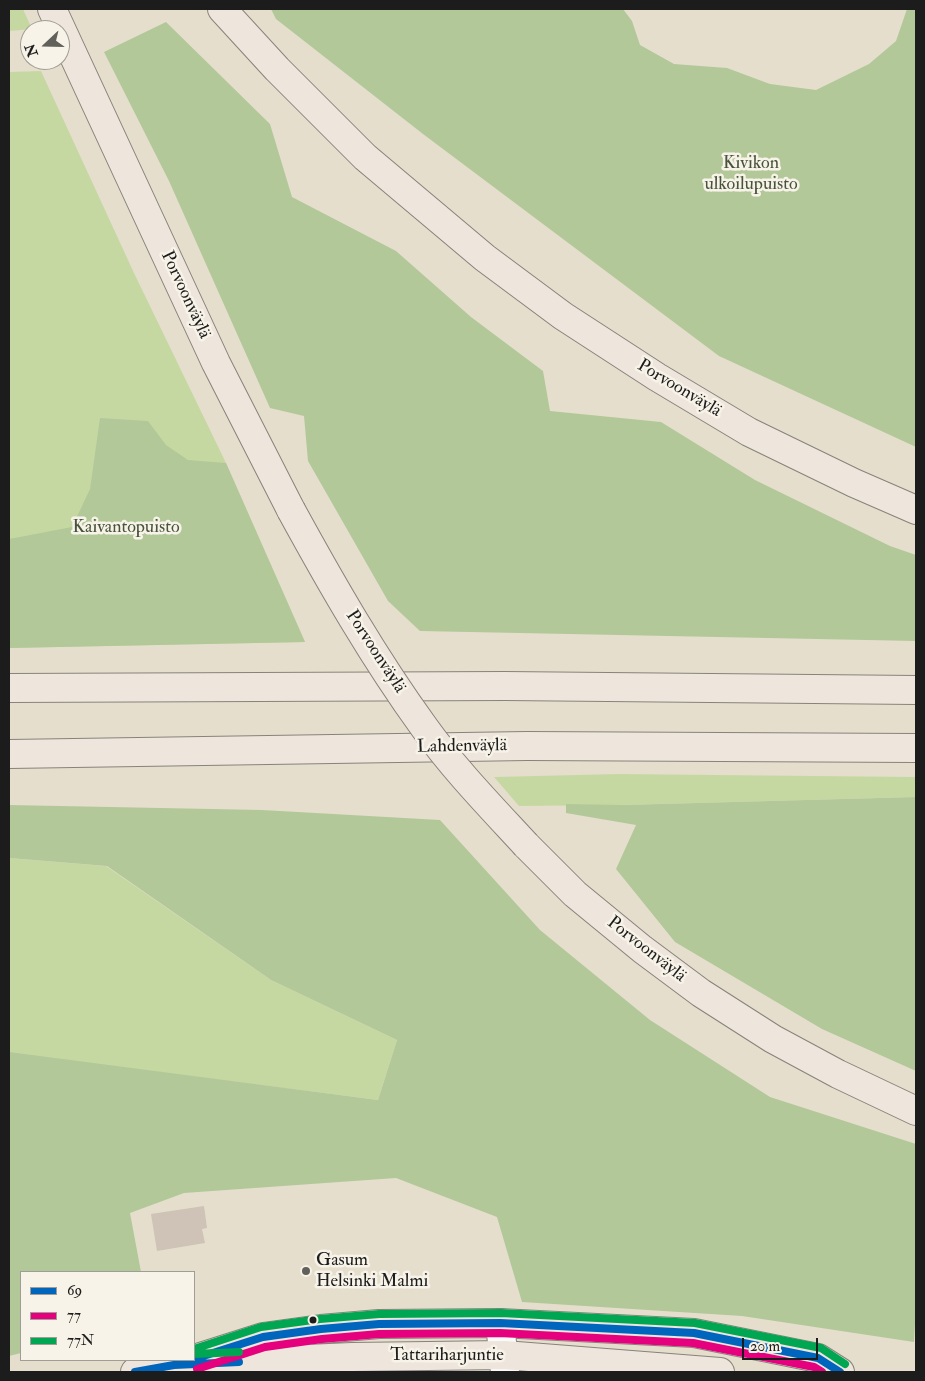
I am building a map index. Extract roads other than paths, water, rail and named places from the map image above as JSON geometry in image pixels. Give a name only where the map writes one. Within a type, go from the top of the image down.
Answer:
[{"type":"main road","name":"Porvoonväylä","points":[[52,9],[216,363],[291,510],[336,592],[375,655],[425,728],[475,790],[526,845],[575,894],[642,949],[701,993],[773,1039],[838,1074],[916,1111]]},
{"type":"main road","name":"Porvoonväylä","points":[[222,9],[277,69],[365,157],[485,258],[563,316],[657,377],[749,432],[854,483],[916,510]]},
{"type":"main road","points":[[9,688],[505,686],[916,690]]},
{"type":"main road","name":"Lahdenväylä","points":[[9,754],[527,746],[916,748]]},
{"type":"main road","name":"Tattariharjuntie","points":[[195,1358],[264,1337],[321,1329],[379,1324],[500,1323],[694,1333],[818,1358],[840,1372]]},
{"type":"main road","name":"Tattariharjuntie","points":[[195,1361],[352,1357],[720,1372]]},
{"type":"main road","name":"Tattariharjuntie","points":[[135,1372],[186,1361]]},
{"type":"street","points":[[500,1323],[505,1364]]},
{"type":"place","name":"Gasum Helsinki Malmi","points":[[306,1271]]},
{"type":"park label","name":"Kivikon ulkoilupuisto","points":[[751,174]]},
{"type":"park label","name":"Kaivantopuisto","points":[[126,528]]}]
